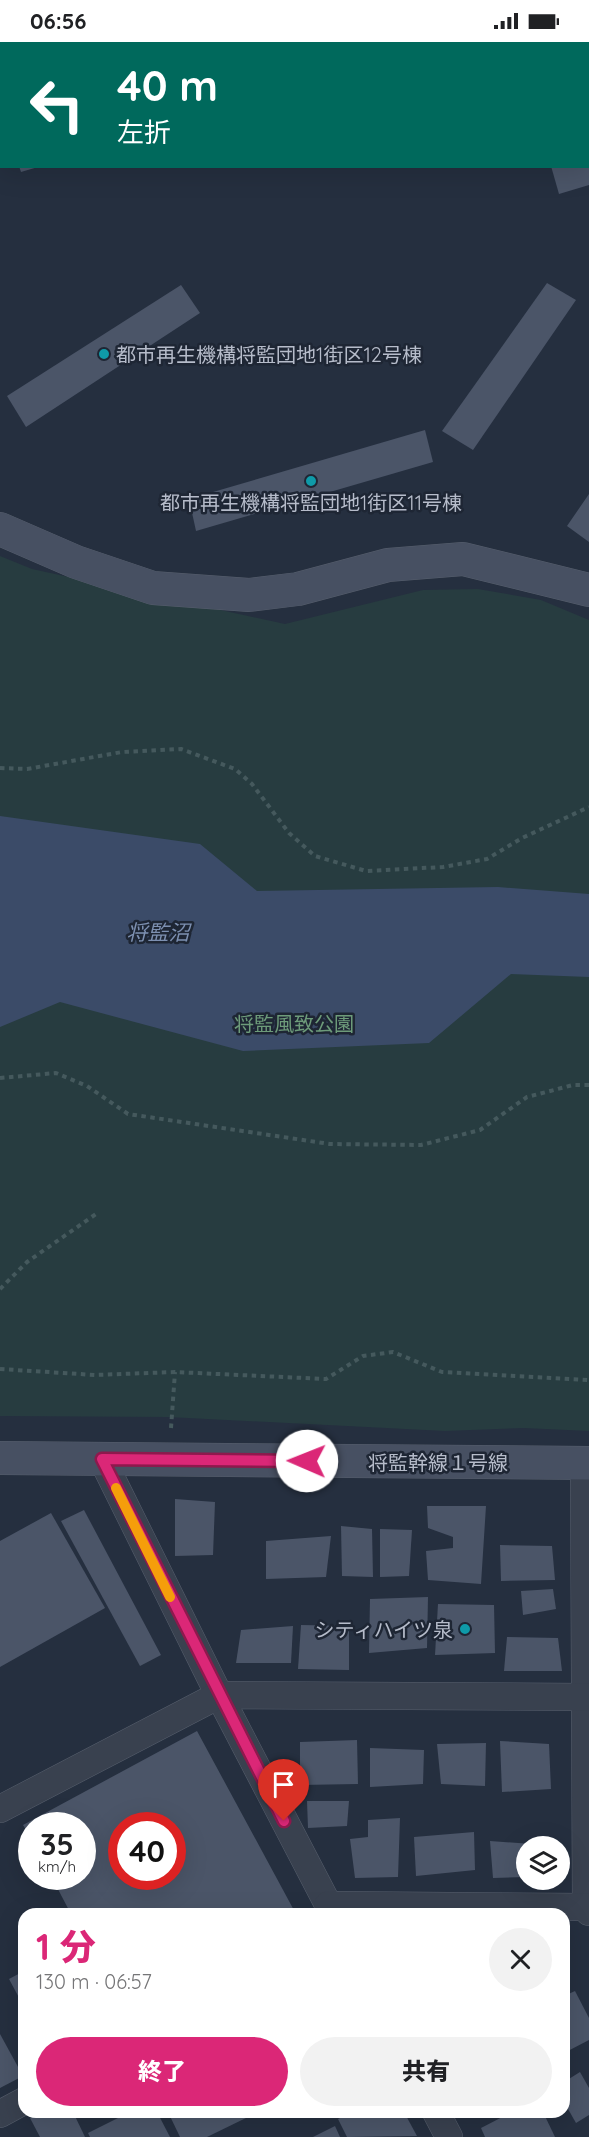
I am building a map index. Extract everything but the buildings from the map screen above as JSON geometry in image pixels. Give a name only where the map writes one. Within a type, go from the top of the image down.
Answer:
[{"type":"street","points":[[0,529],[76,562],[153,588],[249,595],[298,589],[388,565],[463,559],[589,590]]},
{"type":"street","name":"将監幹線１号線","points":[[0,1458],[587,1463]]},
{"type":"street","points":[[102,1459],[219,1695],[329,1908]]},
{"type":"street","points":[[570,1909],[588,1909],[587,1463]]},
{"type":"street","points":[[0,1809],[219,1695],[587,1697]]},
{"type":"street","points":[[0,2114],[18,2104]]},
{"type":"street","points":[[439,2118],[448,2137]]},
{"type":"path","points":[[0,768],[27,769],[122,752],[181,749],[236,769],[252,784],[289,833],[315,856],[366,871],[443,867],[487,859],[522,838],[589,807]]},
{"type":"path","points":[[0,1078],[56,1073],[87,1086],[128,1114],[330,1144],[421,1145],[480,1130],[527,1097],[573,1085],[589,1085]]},
{"type":"path","points":[[0,1289],[27,1262],[96,1214]]},
{"type":"path","points":[[0,1369],[95,1375],[175,1372],[326,1379],[363,1356],[393,1352],[442,1372],[589,1380]]},
{"type":"path","points":[[168,1460],[175,1372]]},
{"type":"green space","name":"将監風致公園","points":[[0,556],[32,569],[285,624],[423,590],[478,589],[541,600],[589,620],[589,1431],[524,1428],[445,1431],[168,1417],[0,1416]]},
{"type":"water","name":"将監沼","points":[[0,816],[200,844],[257,891],[498,887],[589,894],[589,977],[511,974],[429,1043],[243,1051],[60,1002],[0,1027]]},
{"type":"slow traffic","points":[[116,1488],[170,1597]]},
{"type":"place","name":"都市再生機構将監団地1街区12号棟","points":[[104,354]]},
{"type":"place","name":"都市再生機構将監団地1街区11号棟","points":[[311,481]]},
{"type":"place","name":"シティハイツ泉","points":[[465,1629]]},
{"type":"route","points":[[284,1821],[102,1459],[307,1461]]}]
